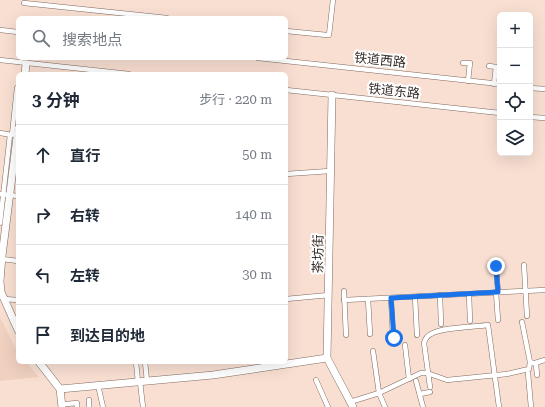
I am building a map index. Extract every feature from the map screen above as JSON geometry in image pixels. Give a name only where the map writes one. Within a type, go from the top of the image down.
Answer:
[{"type":"street","points":[[288,31],[329,35],[333,0]]},
{"type":"street","points":[[24,3],[148,16]]},
{"type":"street","points":[[0,30],[16,32]]},
{"type":"street","points":[[0,60],[108,72]]},
{"type":"street","name":"铁道西路","points":[[284,60],[494,84]]},
{"type":"street","points":[[463,63],[470,64],[468,81]]},
{"type":"street","points":[[25,72],[26,64]]},
{"type":"street","points":[[489,66],[496,67],[494,84]]},
{"type":"street","points":[[533,88],[545,89]]},
{"type":"street","name":"铁道东路","points":[[288,90],[497,113]]},
{"type":"street","name":"茶坊街","points":[[332,95],[327,358],[351,404]]},
{"type":"street","points":[[0,223],[10,134],[12,135],[16,97]]},
{"type":"street","points":[[533,117],[545,118]]},
{"type":"street","points":[[0,134],[10,134]]},
{"type":"street","points":[[16,138],[4,194],[0,281],[4,299],[16,326]]},
{"type":"street","points":[[288,174],[330,171]]},
{"type":"street","points":[[4,194],[16,196]]},
{"type":"street","points":[[1,257],[16,261]]},
{"type":"street","points":[[524,265],[527,316]]},
{"type":"street","points":[[496,266],[498,320]]},
{"type":"street","points":[[344,300],[545,290]]},
{"type":"street","points":[[344,291],[346,335]]},
{"type":"street","points":[[469,294],[470,321]]},
{"type":"street","points":[[288,299],[329,295]]},
{"type":"street","points":[[440,295],[441,324]]},
{"type":"street","points":[[415,297],[417,335]]},
{"type":"street","points":[[391,298],[394,338]]},
{"type":"street","points":[[4,299],[16,300]]},
{"type":"street","points":[[368,299],[370,334]]},
{"type":"street","points":[[522,322],[532,362],[537,375]]},
{"type":"street","points":[[420,394],[430,389],[424,339],[430,334],[439,330],[488,326],[499,407]]},
{"type":"street","points":[[405,345],[409,379]]},
{"type":"street","points":[[374,351],[379,393],[385,407]]},
{"type":"street","points":[[288,364],[327,358]]},
{"type":"street","points":[[532,362],[545,360]]},
{"type":"street","points":[[351,404],[379,393],[421,373],[427,373],[447,380],[495,375],[529,369],[532,362]]},
{"type":"street","points":[[40,364],[60,389],[64,405],[77,403],[77,407]]},
{"type":"street","points":[[137,364],[142,381]]},
{"type":"street","points":[[143,407],[142,381],[145,364]]},
{"type":"street","points":[[60,389],[213,375],[287,364]]},
{"type":"street","points":[[528,374],[531,407]]},
{"type":"street","points":[[316,380],[328,407]]},
{"type":"street","points":[[416,381],[423,407]]},
{"type":"street","points":[[98,385],[103,407]]},
{"type":"street","points":[[89,400],[89,407]]},
{"type":"shaded area","points":[[0,317],[16,349],[16,364],[28,364],[39,377],[0,381]]},
{"type":"route","points":[[394,338],[391,298],[498,292],[496,266]]}]
